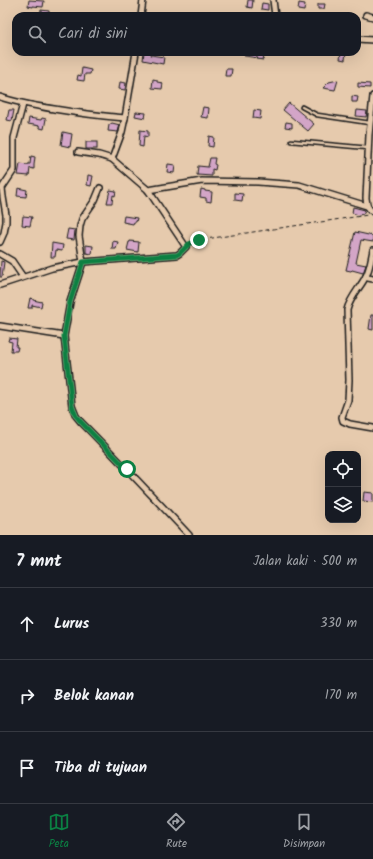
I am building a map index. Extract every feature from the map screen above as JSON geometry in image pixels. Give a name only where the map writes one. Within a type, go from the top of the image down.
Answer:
[{"type":"street","points":[[141,12],[142,0]]},
{"type":"street","points":[[273,0],[274,12]]},
{"type":"street","points":[[366,15],[373,17]]},
{"type":"street","points":[[361,39],[373,40]]},
{"type":"street","points":[[112,159],[122,132],[135,56]]},
{"type":"street","points":[[373,96],[366,198],[368,209],[373,214]]},
{"type":"street","points":[[0,97],[23,104],[96,116],[125,118]]},
{"type":"street","points":[[0,242],[4,233],[6,222],[2,188],[14,170],[14,138],[23,104]]},
{"type":"street","points":[[0,285],[52,268],[83,262],[177,255],[186,247],[148,190],[112,159],[99,155],[78,152]]},
{"type":"street","points":[[148,190],[202,181],[258,182],[299,185],[367,206]]},
{"type":"street","points":[[100,188],[95,200],[82,219],[80,226],[79,236],[83,262],[70,302],[64,336],[72,406],[76,416],[189,535]]},
{"type":"street","points":[[373,250],[366,276],[347,310],[349,394],[342,416],[344,421],[350,424],[373,428]]},
{"type":"street","points":[[0,254],[12,261],[23,277]]},
{"type":"street","points":[[366,276],[373,279]]},
{"type":"street","points":[[0,326],[64,336]]},
{"type":"lane","points":[[302,107],[317,115],[370,123]]},
{"type":"lane","points":[[291,140],[369,148]]},
{"type":"path","points":[[186,247],[199,240],[373,214]]},
{"type":"building","points":[[29,0],[44,1],[43,7],[28,6]]},
{"type":"building","points":[[248,0],[253,0],[252,8],[247,7]]},
{"type":"building","points":[[262,3],[268,4],[268,10],[261,9]]},
{"type":"building","points":[[299,3],[305,4],[304,11],[298,10]]},
{"type":"building","points":[[318,4],[325,4],[324,9],[318,9]]},
{"type":"building","points":[[41,10],[49,11],[49,12],[41,12]]},
{"type":"building","points":[[144,56],[164,57],[163,64],[143,60]]},
{"type":"building","points":[[245,56],[264,56],[263,60],[257,59],[258,58]]},
{"type":"building","points":[[340,56],[346,56],[345,60],[340,59]]},
{"type":"building","points":[[82,68],[91,70],[90,74],[85,74],[84,81],[77,80],[78,75],[81,76]]},
{"type":"building","points":[[226,69],[232,69],[231,76],[225,76]]},
{"type":"building","points":[[153,79],[157,80],[157,82],[163,83],[162,89],[152,88]]},
{"type":"building","points":[[338,80],[335,90],[323,88],[329,82]]},
{"type":"building","points":[[120,82],[126,83],[125,90],[119,89]]},
{"type":"building","points":[[358,83],[370,84],[370,88],[358,87]]},
{"type":"building","points":[[352,96],[358,97],[357,102],[352,102]]},
{"type":"building","points":[[289,103],[314,124],[308,131],[283,110]]},
{"type":"building","points":[[203,107],[209,108],[208,118],[201,117]]},
{"type":"building","points":[[9,110],[14,110],[12,121],[7,120]]},
{"type":"building","points":[[254,110],[261,111],[260,119],[253,118]]},
{"type":"building","points":[[357,110],[367,111],[366,117],[356,116]]},
{"type":"building","points":[[136,112],[146,113],[145,118],[135,116]]},
{"type":"building","points":[[29,118],[41,120],[42,118],[46,119],[44,129],[40,128],[40,126],[28,124]]},
{"type":"building","points":[[286,122],[292,123],[292,128],[285,127]]},
{"type":"building","points":[[112,123],[120,125],[118,132],[108,131],[109,125]]},
{"type":"building","points":[[140,130],[148,131],[148,137],[144,136],[143,147],[139,146]]},
{"type":"building","points":[[63,132],[72,134],[70,147],[61,145]]},
{"type":"building","points":[[209,136],[214,137],[213,147],[208,146]]},
{"type":"building","points":[[86,142],[97,142],[97,149],[86,149]]},
{"type":"building","points":[[31,156],[35,157],[34,169],[30,168],[29,176],[18,175],[20,164],[30,164]]},
{"type":"building","points":[[210,158],[215,158],[214,164],[216,165],[215,170],[212,169],[212,176],[197,175],[198,166],[208,167]]},
{"type":"building","points":[[168,164],[175,165],[174,173],[167,172]]},
{"type":"building","points":[[88,175],[93,176],[91,186],[87,185]]},
{"type":"building","points":[[18,188],[27,190],[26,197],[17,196]]},
{"type":"building","points":[[201,189],[212,192],[211,202],[206,201],[206,198],[200,197]]},
{"type":"building","points":[[110,190],[116,191],[115,196],[113,195],[112,203],[107,203]]},
{"type":"building","points":[[235,193],[243,194],[242,201],[235,200]]},
{"type":"building","points":[[353,207],[365,210],[363,214],[359,215],[352,213]]},
{"type":"building","points":[[23,216],[32,217],[30,226],[22,225]]},
{"type":"building","points":[[124,216],[137,218],[136,222],[133,224],[123,222]]},
{"type":"building","points":[[68,229],[75,230],[74,240],[66,239]]},
{"type":"building","points":[[355,232],[373,236],[373,242],[361,240],[356,263],[366,265],[363,273],[346,270]]},
{"type":"building","points":[[113,241],[118,242],[116,249],[112,249]]},
{"type":"building","points":[[130,241],[139,242],[138,252],[127,250]]},
{"type":"building","points":[[52,243],[63,245],[62,251],[56,250],[55,257],[51,257]]},
{"type":"building","points":[[86,245],[93,246],[92,254],[86,253]]},
{"type":"building","points":[[1,261],[4,262],[2,277],[0,277]]},
{"type":"building","points":[[30,298],[42,302],[41,307],[32,305],[32,308],[28,308]]},
{"type":"building","points":[[371,315],[373,315],[373,330],[369,329]]},
{"type":"building","points":[[9,338],[17,339],[17,351],[11,351],[12,342],[8,341]]},
{"type":"building","points":[[364,492],[373,493],[373,502],[363,501]]},
{"type":"route","points":[[127,469],[81,422],[74,412],[72,406],[64,336],[70,302],[83,262],[177,255],[189,244],[199,240]]}]
